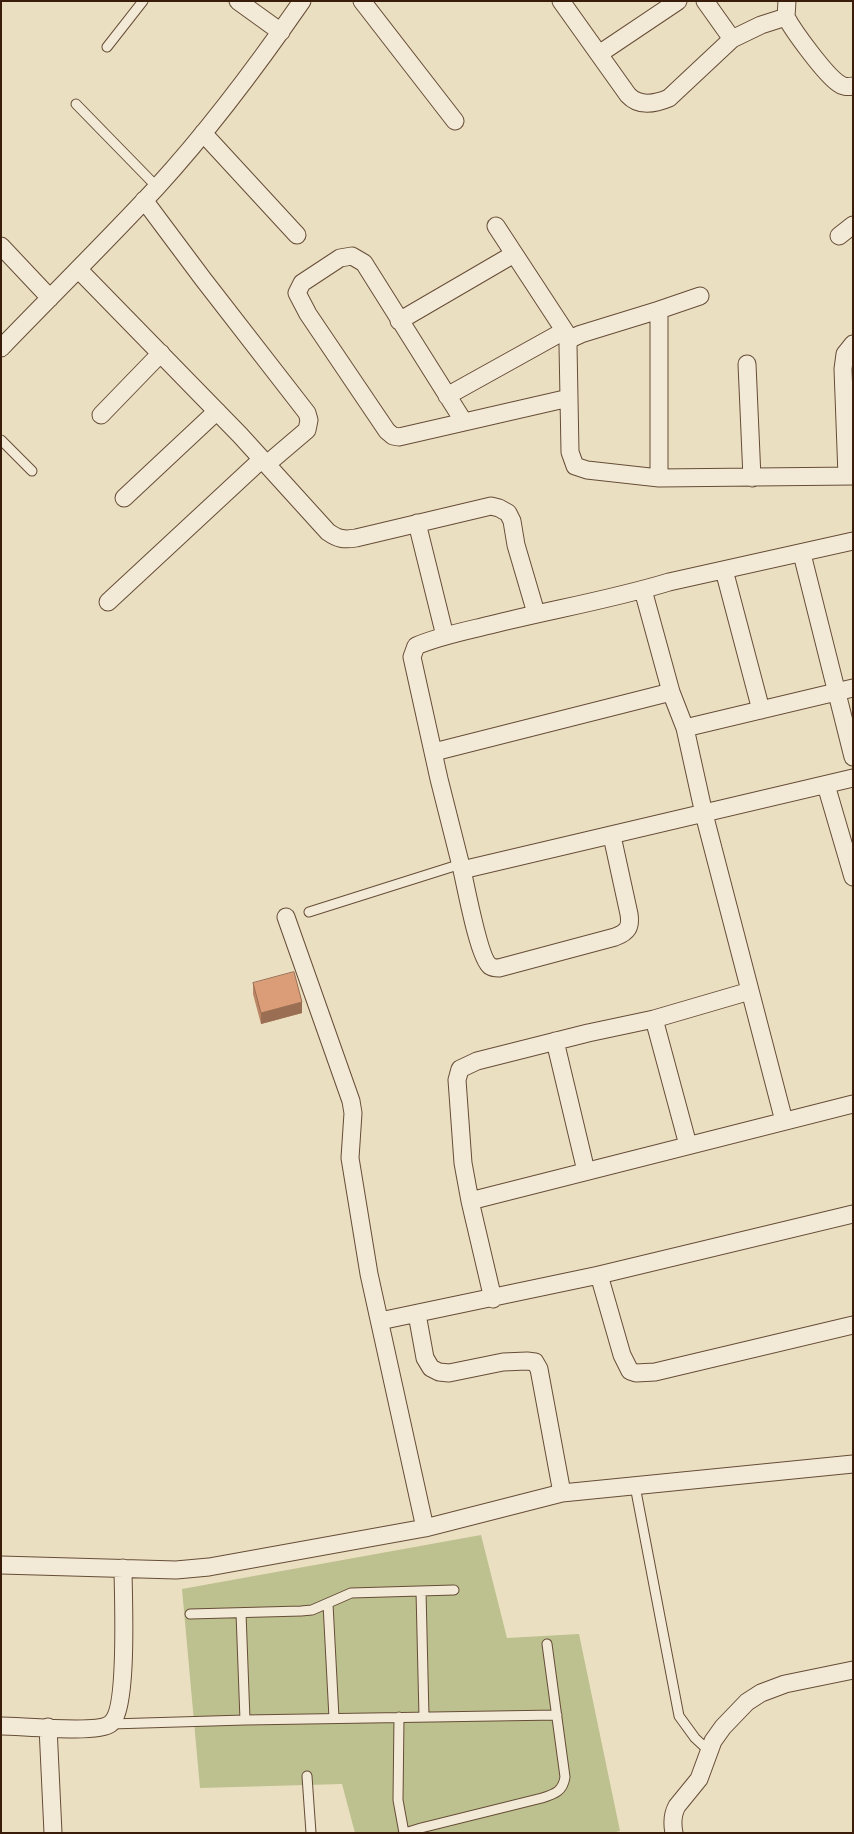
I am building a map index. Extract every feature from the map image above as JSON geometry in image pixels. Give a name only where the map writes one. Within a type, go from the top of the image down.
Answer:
[{"type":"street","points":[[238,1],[280,32]]},
{"type":"street","points":[[1,348],[157,187],[203,133],[302,1]]},
{"type":"street","points":[[362,1],[455,121]]},
{"type":"street","points":[[561,1],[632,100],[641,103],[659,102],[669,98],[689,81],[732,39],[761,25],[786,9],[824,68],[837,83],[846,87],[853,86]]},
{"type":"street","points":[[599,54],[678,1]]},
{"type":"street","points":[[704,1],[732,39]]},
{"type":"street","points":[[203,133],[297,235]]},
{"type":"street","points":[[108,602],[264,461],[307,430],[309,425],[307,413],[144,200]]},
{"type":"street","points":[[839,236],[853,225]]},
{"type":"street","points":[[496,226],[567,335],[570,452],[575,466],[587,470],[659,478],[850,476],[843,369],[845,354],[853,344]]},
{"type":"street","points":[[1,246],[50,298]]},
{"type":"street","points":[[399,321],[514,254]]},
{"type":"street","points":[[464,422],[399,321],[364,263],[352,256],[340,258],[302,283],[297,293],[308,314],[387,431],[393,436],[399,437],[569,398]]},
{"type":"street","points":[[78,269],[217,411],[336,539],[356,538],[491,506],[499,508],[508,514],[512,521],[516,545],[536,613]]},
{"type":"street","points":[[447,396],[567,335],[581,334],[700,296]]},
{"type":"street","points":[[659,310],[659,478]]},
{"type":"street","points":[[101,415],[161,353]]},
{"type":"street","points":[[747,364],[752,478]]},
{"type":"street","points":[[124,498],[217,411]]},
{"type":"street","points":[[417,523],[445,636]]},
{"type":"street","points":[[612,836],[631,924],[628,930],[624,934],[615,937],[499,968],[489,966],[484,958],[461,867],[412,657],[416,646],[445,636],[536,613],[643,590],[724,570],[802,554],[853,541]]},
{"type":"street","points":[[802,554],[845,690],[853,757]]},
{"type":"street","points":[[724,570],[761,710]]},
{"type":"street","points":[[643,590],[671,692],[685,728],[704,814],[784,1121]]},
{"type":"street","points":[[685,728],[845,690]]},
{"type":"street","points":[[434,752],[671,692]]},
{"type":"street","points":[[461,867],[612,836],[853,778]]},
{"type":"street","points":[[826,784],[853,876]]},
{"type":"street","points":[[286,917],[351,1102],[353,1113],[350,1158],[369,1274],[425,1528]]},
{"type":"street","points":[[493,1299],[470,1201],[463,1163],[457,1080],[460,1069],[477,1060],[654,1019],[750,991]]},
{"type":"street","points":[[654,1019],[688,1145]]},
{"type":"street","points":[[555,1041],[586,1171]]},
{"type":"street","points":[[470,1201],[853,1104]]},
{"type":"street","points":[[380,1322],[493,1299],[599,1275],[853,1214]]},
{"type":"street","points":[[599,1275],[622,1355],[630,1371],[636,1373],[655,1372],[853,1326]]},
{"type":"street","points":[[417,1314],[425,1358],[431,1368],[439,1372],[449,1373],[503,1362],[535,1362],[539,1369],[562,1494]]},
{"type":"street","points":[[1,1565],[176,1570],[209,1567],[425,1528],[562,1494],[853,1464]]},
{"type":"street","points":[[1,1726],[93,1729],[111,1724],[118,1711],[122,1686],[123,1568]]},
{"type":"street","points":[[674,1833],[672,1824],[674,1811],[699,1779],[704,1769],[708,1750],[713,1741],[723,1727],[747,1702],[761,1693],[785,1684],[853,1670]]},
{"type":"street","points":[[48,1727],[53,1833]]},
{"type":"lane","points":[[107,46],[143,1]]},
{"type":"lane","points":[[76,104],[157,187]]},
{"type":"lane","points":[[1,440],[32,471]]},
{"type":"lane","points":[[309,912],[461,867]]},
{"type":"lane","points":[[635,1486],[679,1716],[695,1738],[708,1750]]},
{"type":"lane","points":[[190,1614],[307,1611],[328,1604],[350,1593],[454,1590]]},
{"type":"lane","points":[[421,1591],[424,1717]]},
{"type":"lane","points":[[328,1604],[334,1718]]},
{"type":"lane","points":[[241,1613],[245,1720]]},
{"type":"lane","points":[[399,1717],[398,1800],[404,1833],[556,1793],[564,1784],[565,1777],[547,1644]]},
{"type":"lane","points":[[111,1724],[334,1718],[557,1715]]},
{"type":"lane","points":[[307,1776],[311,1833]]},
{"type":"green space","points":[[481,1535],[507,1638],[579,1634],[620,1831],[612,1833],[355,1833],[342,1784],[200,1788],[182,1589]]},
{"type":"building","points":[[294,972],[302,1002],[261,1013],[253,983]]}]
